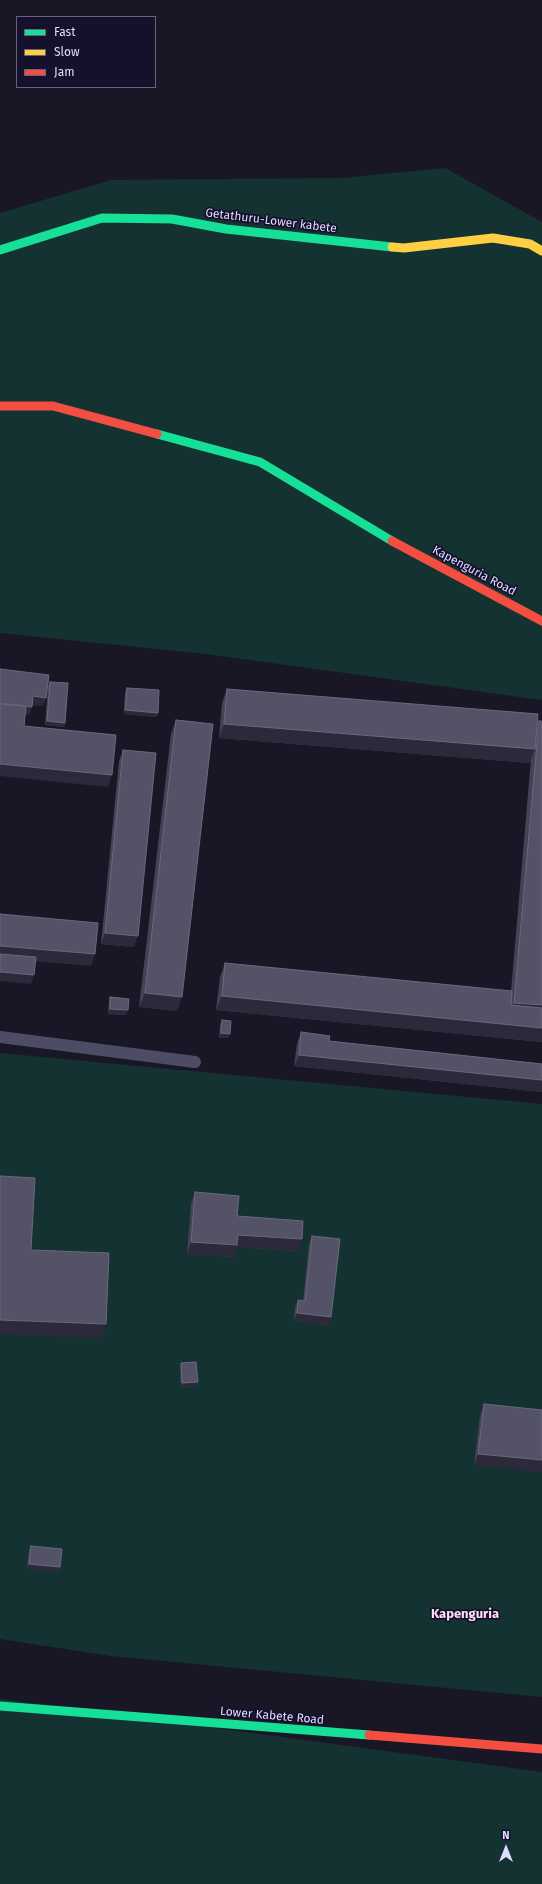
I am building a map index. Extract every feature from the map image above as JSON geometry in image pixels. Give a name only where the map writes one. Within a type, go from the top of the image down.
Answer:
[{"type":"street","name":"Getathuru-Lower kabete","points":[[0,250],[102,218],[172,219],[226,229],[404,248],[492,238],[530,244],[542,251]]},
{"type":"street","name":"Kapenguria Road","points":[[0,406],[53,406],[260,462],[394,542],[542,621]]},
{"type":"street","name":"Lower Kabete Road","points":[[0,1706],[542,1750]]},
{"type":"lane","points":[[0,1037],[195,1062]]},
{"type":"green space","points":[[445,168],[542,222],[542,700],[206,654],[0,633],[0,213],[111,180],[342,178]]},
{"type":"green space","points":[[0,1053],[542,1104],[542,1697],[111,1656],[0,1639]]},
{"type":"green space","points":[[0,1699],[542,1772],[542,1884],[0,1884]]},
{"type":"building","points":[[0,669],[49,675],[46,698],[33,696],[32,707],[0,703]]},
{"type":"building","points":[[50,682],[68,683],[65,723],[47,721]]},
{"type":"building","points":[[127,688],[159,690],[158,713],[125,710]]},
{"type":"building","points":[[227,689],[538,714],[535,749],[224,724]]},
{"type":"building","points":[[0,704],[26,706],[24,726],[116,735],[112,775],[0,764]]},
{"type":"building","points":[[176,720],[213,724],[182,997],[145,993]]},
{"type":"building","points":[[539,721],[542,721],[542,1005],[514,1003]]},
{"type":"building","points":[[123,750],[156,753],[138,936],[105,933]]},
{"type":"building","points":[[0,914],[98,923],[95,954],[0,946]]},
{"type":"building","points":[[0,954],[36,957],[34,975],[0,972]]},
{"type":"building","points":[[225,963],[512,991],[511,1005],[542,1008],[542,1028],[222,996]]},
{"type":"building","points":[[110,997],[129,999],[128,1010],[110,1009]]},
{"type":"building","points":[[222,1020],[231,1021],[230,1034],[221,1033]]},
{"type":"building","points":[[301,1032],[330,1036],[329,1041],[542,1064],[542,1080],[299,1055]]},
{"type":"building","points":[[0,1176],[35,1178],[31,1250],[109,1253],[106,1324],[0,1320]]},
{"type":"building","points":[[195,1192],[239,1196],[237,1216],[303,1221],[302,1239],[238,1235],[237,1245],[191,1242]]},
{"type":"building","points":[[312,1236],[340,1239],[331,1317],[297,1313],[298,1300],[305,1301]]},
{"type":"building","points":[[196,1362],[198,1382],[182,1383],[181,1363]]},
{"type":"building","points":[[484,1404],[542,1410],[542,1460],[478,1454]]},
{"type":"building","points":[[31,1546],[62,1549],[60,1567],[29,1564]]},
{"type":"traffic: fast","points":[[0,250],[102,218],[172,219],[226,229],[392,247]]},
{"type":"traffic: fast","points":[[157,434],[260,462],[392,541]]},
{"type":"traffic: fast","points":[[0,1706],[369,1735]]},
{"type":"traffic: slow","points":[[392,247],[404,248],[493,238],[530,244],[542,251]]},
{"type":"traffic: jam","points":[[0,406],[53,406],[157,434]]},
{"type":"traffic: jam","points":[[392,541],[542,621]]},
{"type":"traffic: jam","points":[[369,1735],[542,1749]]},
{"type":"district","name":"Kapenguria","points":[[465,1614]]}]
